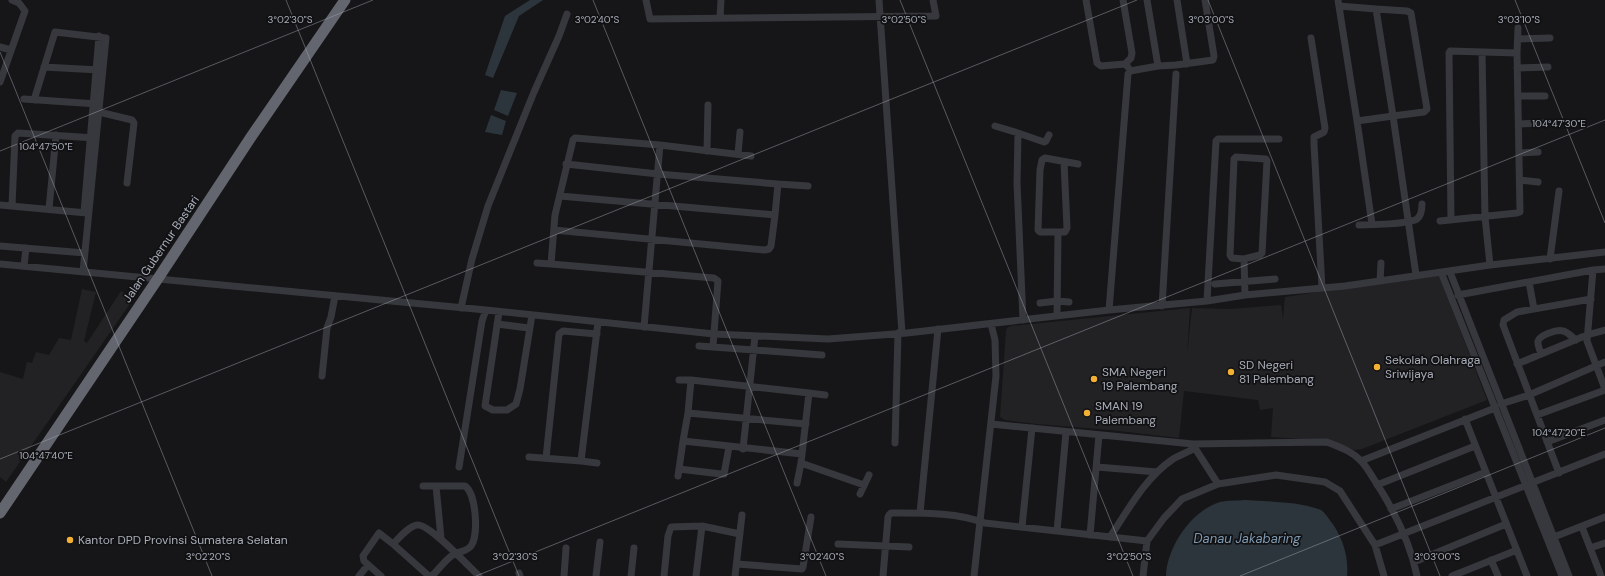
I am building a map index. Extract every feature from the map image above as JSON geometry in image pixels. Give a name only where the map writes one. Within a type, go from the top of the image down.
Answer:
[{"type":"highway","name":"Jalan Gubernur Bastari","points":[[0,513],[153,280],[345,0]]},
{"type":"street","points":[[0,82],[25,10],[19,3],[12,0]]},
{"type":"street","points":[[646,0],[650,19],[936,16],[932,0]]},
{"type":"street","points":[[720,18],[721,0]]},
{"type":"street","points":[[879,0],[900,333],[895,443]]},
{"type":"street","points":[[1086,0],[1097,63],[1102,66],[1125,64],[1131,58],[1132,53],[1123,0]]},
{"type":"street","points":[[1147,0],[1158,66]]},
{"type":"street","points":[[1177,0],[1187,64]]},
{"type":"street","points":[[1130,71],[1158,66],[1211,61],[1214,59],[1205,0]]},
{"type":"street","points":[[1356,121],[1424,112],[1427,109],[1412,16],[1411,13],[1407,11],[1376,9],[1338,3],[1356,121],[1372,224]]},
{"type":"street","points":[[1376,9],[1416,276]]},
{"type":"street","points":[[461,308],[472,259],[488,206],[567,14]]},
{"type":"street","points":[[1440,222],[1520,212],[1517,68],[1518,28]]},
{"type":"street","points":[[34,100],[54,32],[99,36],[106,39],[99,70],[83,272]]},
{"type":"street","points":[[1311,38],[1325,128],[1324,132],[1314,137],[1322,288]]},
{"type":"street","points":[[1518,39],[1550,38]]},
{"type":"street","points":[[0,47],[11,50]]},
{"type":"street","points":[[1482,52],[1486,217],[1490,265]]},
{"type":"street","points":[[1451,220],[1449,53],[1517,53]]},
{"type":"street","points":[[1125,64],[1130,71]]},
{"type":"street","points":[[44,67],[99,70]]},
{"type":"street","points":[[1517,68],[1548,67]]},
{"type":"street","points":[[1109,310],[1128,74],[1130,71]]},
{"type":"street","points":[[1162,306],[1176,74]]},
{"type":"street","points":[[1518,96],[1545,96]]},
{"type":"street","points":[[24,99],[97,104]]},
{"type":"street","points":[[94,138],[99,112],[97,104]]},
{"type":"street","points":[[707,151],[708,105]]},
{"type":"street","points":[[99,112],[132,120],[134,123],[127,183]]},
{"type":"street","points":[[1519,124],[1543,123]]},
{"type":"street","points":[[994,126],[1044,142],[1049,135]]},
{"type":"street","points":[[12,206],[15,136],[21,132],[94,138]]},
{"type":"street","points":[[738,154],[740,132]]},
{"type":"street","points":[[1018,133],[1017,183],[1023,320]]},
{"type":"street","points":[[49,209],[56,135]]},
{"type":"street","points":[[550,264],[555,215],[566,164],[573,140],[575,138],[660,145],[751,156]]},
{"type":"street","points":[[1207,301],[1216,141],[1218,139],[1278,139]]},
{"type":"street","points":[[644,327],[660,145]]},
{"type":"street","points":[[1519,152],[1538,152]]},
{"type":"street","points":[[1236,157],[1266,159],[1262,253],[1244,259],[1232,258],[1230,255],[1234,159],[1236,157]]},
{"type":"street","points":[[1064,162],[1067,228],[1064,232],[1040,232],[1038,230],[1040,170],[1043,159],[1064,162],[1078,164]]},
{"type":"street","points":[[566,164],[658,174],[808,186]]},
{"type":"street","points":[[1520,180],[1538,182]]},
{"type":"street","points":[[554,230],[765,250],[770,249],[778,184]]},
{"type":"street","points":[[1550,258],[1558,191]]},
{"type":"street","points":[[560,196],[775,215]]},
{"type":"street","points":[[1360,225],[1378,225],[1418,218],[1422,204]]},
{"type":"street","points":[[0,205],[87,213]]},
{"type":"street","points":[[1057,316],[1058,232]]},
{"type":"street","points":[[0,246],[85,253]]},
{"type":"street","points":[[24,266],[26,248]]},
{"type":"street","points":[[0,264],[153,280],[486,310],[714,334],[828,339],[991,324],[1109,310],[1207,301],[1245,295],[1322,288],[1450,272],[1490,265],[1605,252]]},
{"type":"street","points":[[1244,259],[1245,295]]},
{"type":"street","points":[[537,263],[716,279],[713,346]]},
{"type":"street","points":[[1380,281],[1381,263]]},
{"type":"street","points":[[1458,295],[1605,269]]},
{"type":"street","points":[[1537,415],[1605,389],[1588,347],[1587,335],[1593,270]]},
{"type":"street","points":[[1441,272],[1530,485],[1562,576]]},
{"type":"street","points":[[1450,272],[1498,406]]},
{"type":"street","points":[[1215,284],[1275,279]]},
{"type":"street","points":[[1529,282],[1534,309]]},
{"type":"street","points":[[322,376],[327,328],[332,318],[335,296]]},
{"type":"street","points":[[1559,473],[1503,326],[1504,320],[1517,312],[1591,299]]},
{"type":"street","points":[[1040,303],[1057,301],[1069,302]]},
{"type":"street","points":[[459,467],[482,321],[486,310]]},
{"type":"street","points":[[499,312],[485,406],[493,410],[507,410],[516,404],[520,389],[532,315]]},
{"type":"street","points":[[581,461],[598,322]]},
{"type":"street","points":[[498,324],[529,328]]},
{"type":"street","points":[[974,576],[991,424],[996,363],[995,340],[991,324]]},
{"type":"street","points":[[920,513],[938,329]]},
{"type":"street","points":[[1541,354],[1538,344],[1539,340],[1557,330],[1564,331],[1576,340]]},
{"type":"street","points":[[1517,364],[1587,335],[1605,330]]},
{"type":"street","points":[[546,458],[559,334],[563,331],[596,334]]},
{"type":"street","points":[[736,348],[737,336]]},
{"type":"street","points":[[743,449],[755,336]]},
{"type":"street","points":[[699,346],[822,355]]},
{"type":"street","points":[[1361,460],[1529,395],[1595,365],[1605,362]]},
{"type":"street","points":[[679,380],[750,386],[825,395]]},
{"type":"street","points":[[691,380],[688,413],[679,472],[724,474],[729,447]]},
{"type":"street","points":[[797,484],[809,393]]},
{"type":"street","points":[[688,413],[806,424]]},
{"type":"street","points":[[1465,419],[1527,576]]},
{"type":"street","points":[[1547,442],[1605,420]]},
{"type":"street","points":[[991,424],[1194,446],[1326,442],[1346,450],[1361,460],[1378,485],[1392,508],[1404,534],[1414,562],[1417,576]]},
{"type":"street","points":[[1022,527],[1032,428]]},
{"type":"street","points":[[1057,531],[1066,432]]},
{"type":"street","points":[[1090,535],[1099,435]]},
{"type":"street","points":[[683,441],[743,449],[802,454]]},
{"type":"street","points":[[1110,537],[1141,492],[1157,472],[1173,459],[1194,446]]},
{"type":"street","points":[[1194,446],[1218,484]]},
{"type":"street","points":[[1378,485],[1475,446]]},
{"type":"street","points":[[1375,546],[1605,454]]},
{"type":"street","points":[[529,457],[597,463]]},
{"type":"street","points":[[800,463],[864,485]]},
{"type":"street","points":[[1097,467],[1157,472]]},
{"type":"street","points":[[1392,508],[1486,472]]},
{"type":"street","points":[[860,494],[869,475]]},
{"type":"street","points":[[1143,576],[1147,541],[1164,518],[1182,499],[1218,484],[1276,475],[1325,482],[1340,491],[1356,513],[1375,546],[1384,576]]},
{"type":"street","points":[[1530,485],[1554,537],[1569,576]]},
{"type":"street","points":[[381,576],[363,560],[363,556],[379,534],[381,534],[430,576],[455,554],[464,552],[474,541],[474,506],[469,490],[465,486],[423,486]]},
{"type":"street","points":[[436,486],[441,538]]},
{"type":"street","points":[[883,576],[888,514],[920,513],[973,518],[985,523],[1147,541]]},
{"type":"street","points":[[735,576],[742,515]]},
{"type":"street","points":[[737,564],[802,569],[811,517]]},
{"type":"street","points":[[1554,537],[1605,517]]},
{"type":"street","points":[[393,544],[414,526],[419,524],[425,526],[441,538],[455,554],[479,576]]},
{"type":"street","points":[[1414,562],[1506,524]]},
{"type":"street","points":[[664,576],[670,528],[674,526],[702,526],[740,534]]},
{"type":"street","points":[[696,576],[702,526]]},
{"type":"street","points":[[1582,527],[1601,576]]},
{"type":"street","points":[[596,576],[600,542]]},
{"type":"street","points":[[1590,548],[1605,543]]},
{"type":"street","points":[[838,544],[909,547]]},
{"type":"street","points":[[565,576],[566,548]]},
{"type":"street","points":[[631,576],[634,548]]},
{"type":"street","points":[[1452,576],[1467,573],[1516,550]]},
{"type":"street","points":[[1492,560],[1498,576]]},
{"type":"street","points":[[360,576],[368,565]]},
{"type":"shaded area","points":[[1439,275],[1487,400],[1362,449],[1354,450],[1330,441],[1271,437],[1273,408],[1260,410],[1258,400],[1184,391],[1179,438],[1037,424],[1005,420],[1000,417],[1006,331],[1010,326],[1190,308],[1187,356],[1192,308],[1229,309],[1281,305],[1283,319],[1285,297],[1415,277]]},
{"type":"shaded area","points":[[82,289],[96,292],[84,341],[87,343],[121,291],[134,298],[6,482],[0,477],[0,372],[23,379],[27,362],[32,363],[36,352],[49,355],[59,338],[71,340]]},
{"type":"water","points":[[530,0],[543,0],[519,16],[493,78],[485,75],[505,16]]},
{"type":"water","points":[[501,90],[517,93],[508,116],[494,110]]},
{"type":"water","points":[[491,115],[506,121],[502,135],[485,132]]},
{"type":"water","name":"Danau Jakabaring","points":[[1245,500],[1293,503],[1321,510],[1334,525],[1344,546],[1347,561],[1347,576],[1166,576],[1167,565],[1176,542],[1182,532],[1199,513],[1220,502]]},
{"type":"place","name":"Sekolah Olahraga Sriwijaya","points":[[1377,367]]},
{"type":"place","name":"SD Negeri 81 Palembang","points":[[1231,372]]},
{"type":"place","name":"SMA Negeri 19 Palembang","points":[[1094,379]]},
{"type":"place","name":"SMAN 19 Palembang","points":[[1087,413]]},
{"type":"place","name":"Kantor DPD Provinsi Sumatera Selatan","points":[[70,540]]}]
